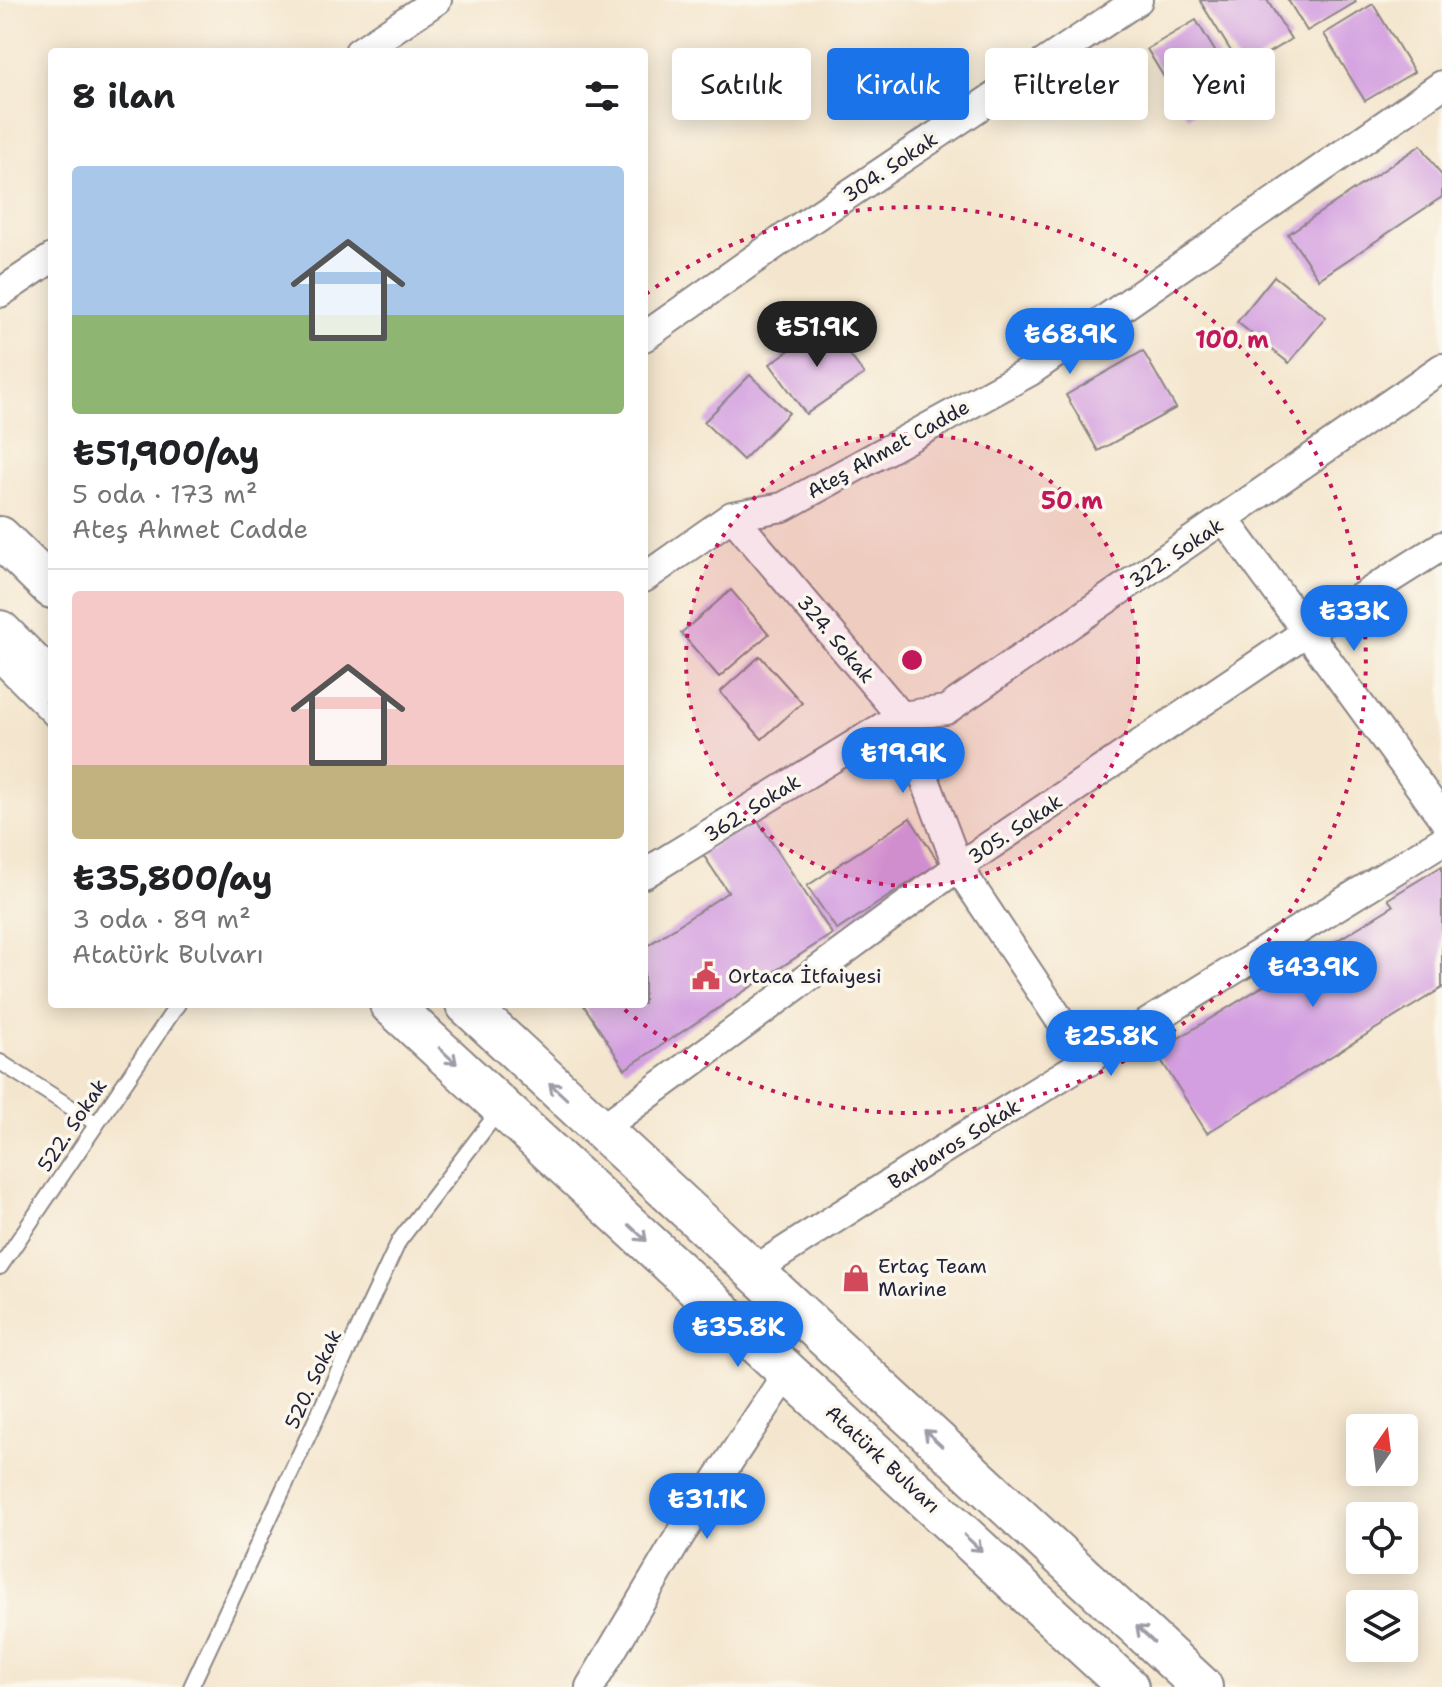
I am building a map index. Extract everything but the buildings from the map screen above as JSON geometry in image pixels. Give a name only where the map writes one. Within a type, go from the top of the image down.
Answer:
[{"type":"main road","points":[[0,537],[48,584]]},
{"type":"main road","points":[[0,631],[48,679]]},
{"type":"main road","name":"Atatürk Bulvarı","points":[[394,1008],[1128,1687]]},
{"type":"main road","points":[[470,1008],[1202,1687]]},
{"type":"street","points":[[365,48],[437,0]]},
{"type":"street","name":"304. Sokak","points":[[648,334],[797,229],[1138,0]]},
{"type":"street","name":"Ateş Ahmet Cadde","points":[[648,575],[732,516],[783,507],[1029,372],[1442,85]]},
{"type":"street","points":[[0,293],[48,261]]},
{"type":"street","name":"322. Sokak","points":[[901,716],[946,710],[1442,368]]},
{"type":"street","name":"324. Sokak","points":[[732,516],[901,716],[958,867],[1088,1062]]},
{"type":"street","points":[[1225,520],[1442,817]]},
{"type":"street","name":"305. Sokak","points":[[600,1130],[958,867],[1306,632],[1442,546]]},
{"type":"street","name":"362. Sokak","points":[[648,872],[901,716]]},
{"type":"street","name":"Barbaros Sokak","points":[[753,1271],[939,1152],[1442,841]]},
{"type":"street","points":[[590,1687],[679,1537],[788,1372]]},
{"type":"lane","points":[[0,667],[48,715]]},
{"type":"lane","name":"522. Sokak","points":[[0,1267],[175,1008]]},
{"type":"lane","points":[[0,1062],[97,1124]]},
{"type":"lane","name":"520. Sokak","points":[[191,1687],[399,1241],[502,1107]]},
{"type":"place","name":"Ortaca İtfaiyesi","points":[[706,976]]},
{"type":"place","name":"Ertaç Team Marine","points":[[856,1278]]}]
